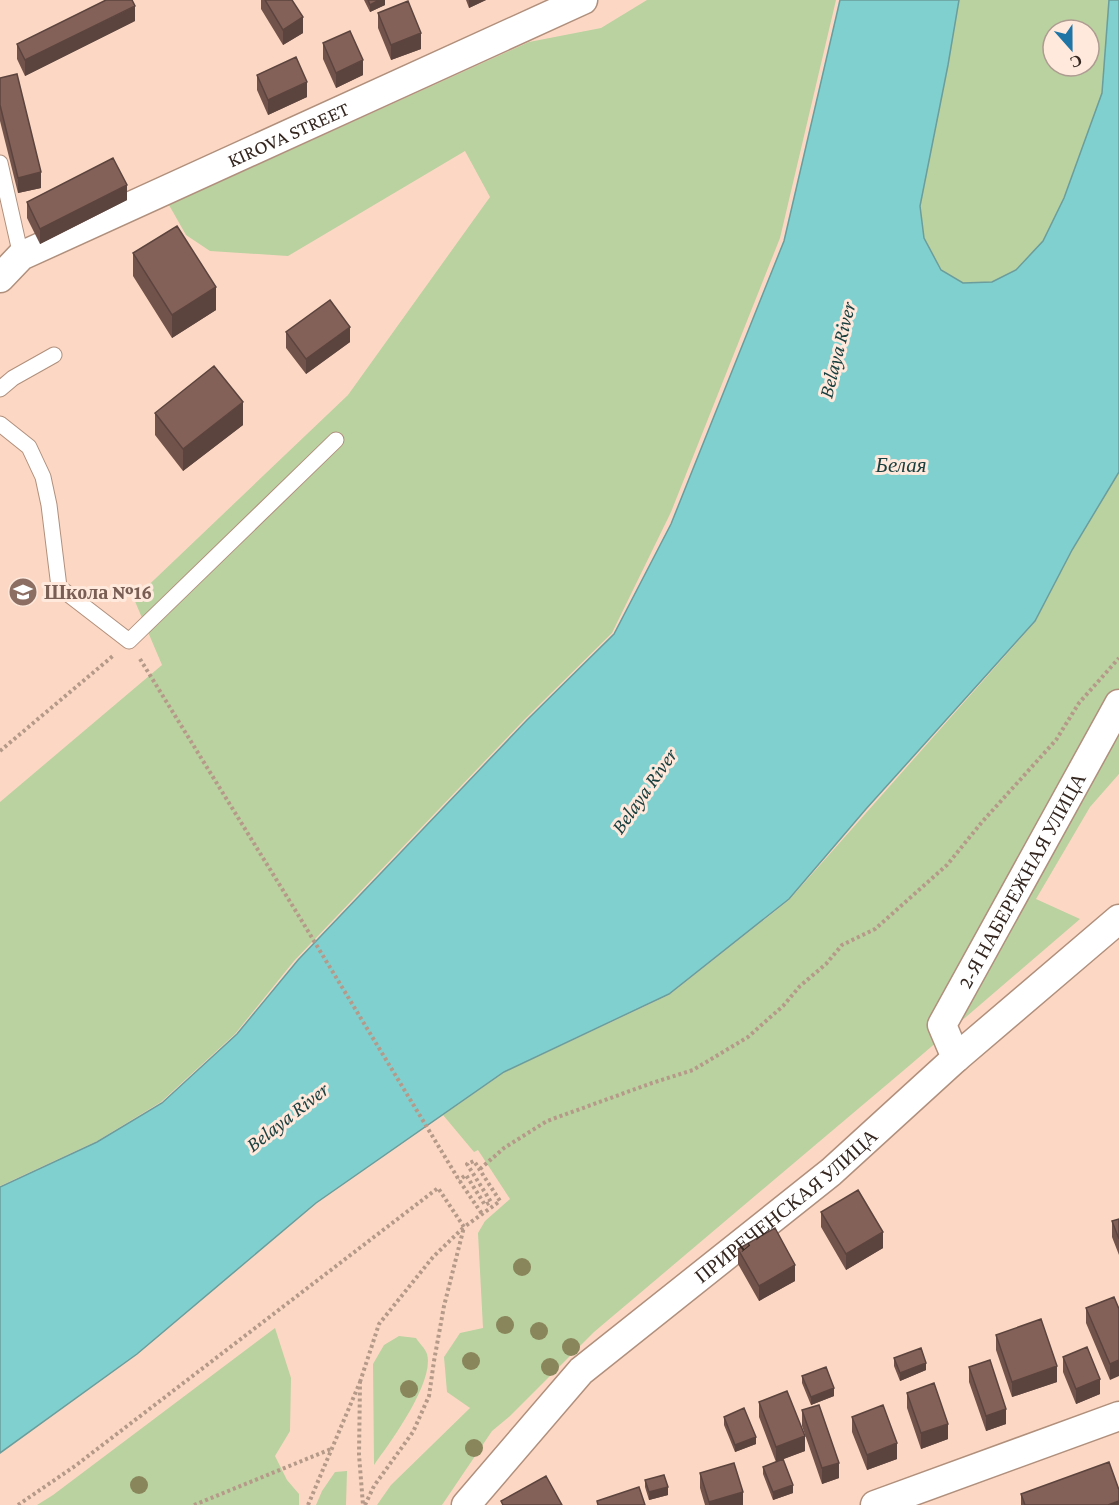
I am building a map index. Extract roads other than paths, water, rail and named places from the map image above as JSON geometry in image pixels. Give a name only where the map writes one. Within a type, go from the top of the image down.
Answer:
[{"type":"street","name":"KIROVA STREET","points":[[0,278],[21,256],[583,0]]},
{"type":"street","name":"2-Я НАБЕРЕЖНАЯ УЛИЦА","points":[[956,1058],[942,1025],[1119,704]]},
{"type":"street","name":"ПРИРЕЧЕНСКАЯ УЛИЦА","points":[[466,1505],[582,1371],[831,1172],[956,1058],[1119,920]]},
{"type":"street","points":[[875,1505],[1119,1416]]},
{"type":"lane","points":[[0,164],[21,256]]},
{"type":"lane","points":[[0,389],[13,378],[54,355]]},
{"type":"lane","points":[[0,424],[29,447],[44,477],[59,587],[129,641],[336,440]]},
{"type":"water","name":"Белая","points":[[840,0],[959,0],[920,206],[924,238],[941,270],[963,283],[992,282],[1016,270],[1043,241],[1064,198],[1102,93],[1109,0],[1119,0],[1119,472],[1072,550],[1035,621],[866,809],[789,899],[669,994],[504,1072],[316,1203],[137,1354],[0,1453],[0,1187],[97,1142],[162,1103],[237,1034],[298,960],[527,720],[614,634],[671,524],[784,241]]},
{"type":"place","name":"Школа №16","points":[[23,592]]},
{"type":"water label","name":"Belaya River","points":[[837,350]]},
{"type":"water label","name":"Belaya River","points":[[644,791]]},
{"type":"water label","name":"Belaya River","points":[[287,1117]]}]
